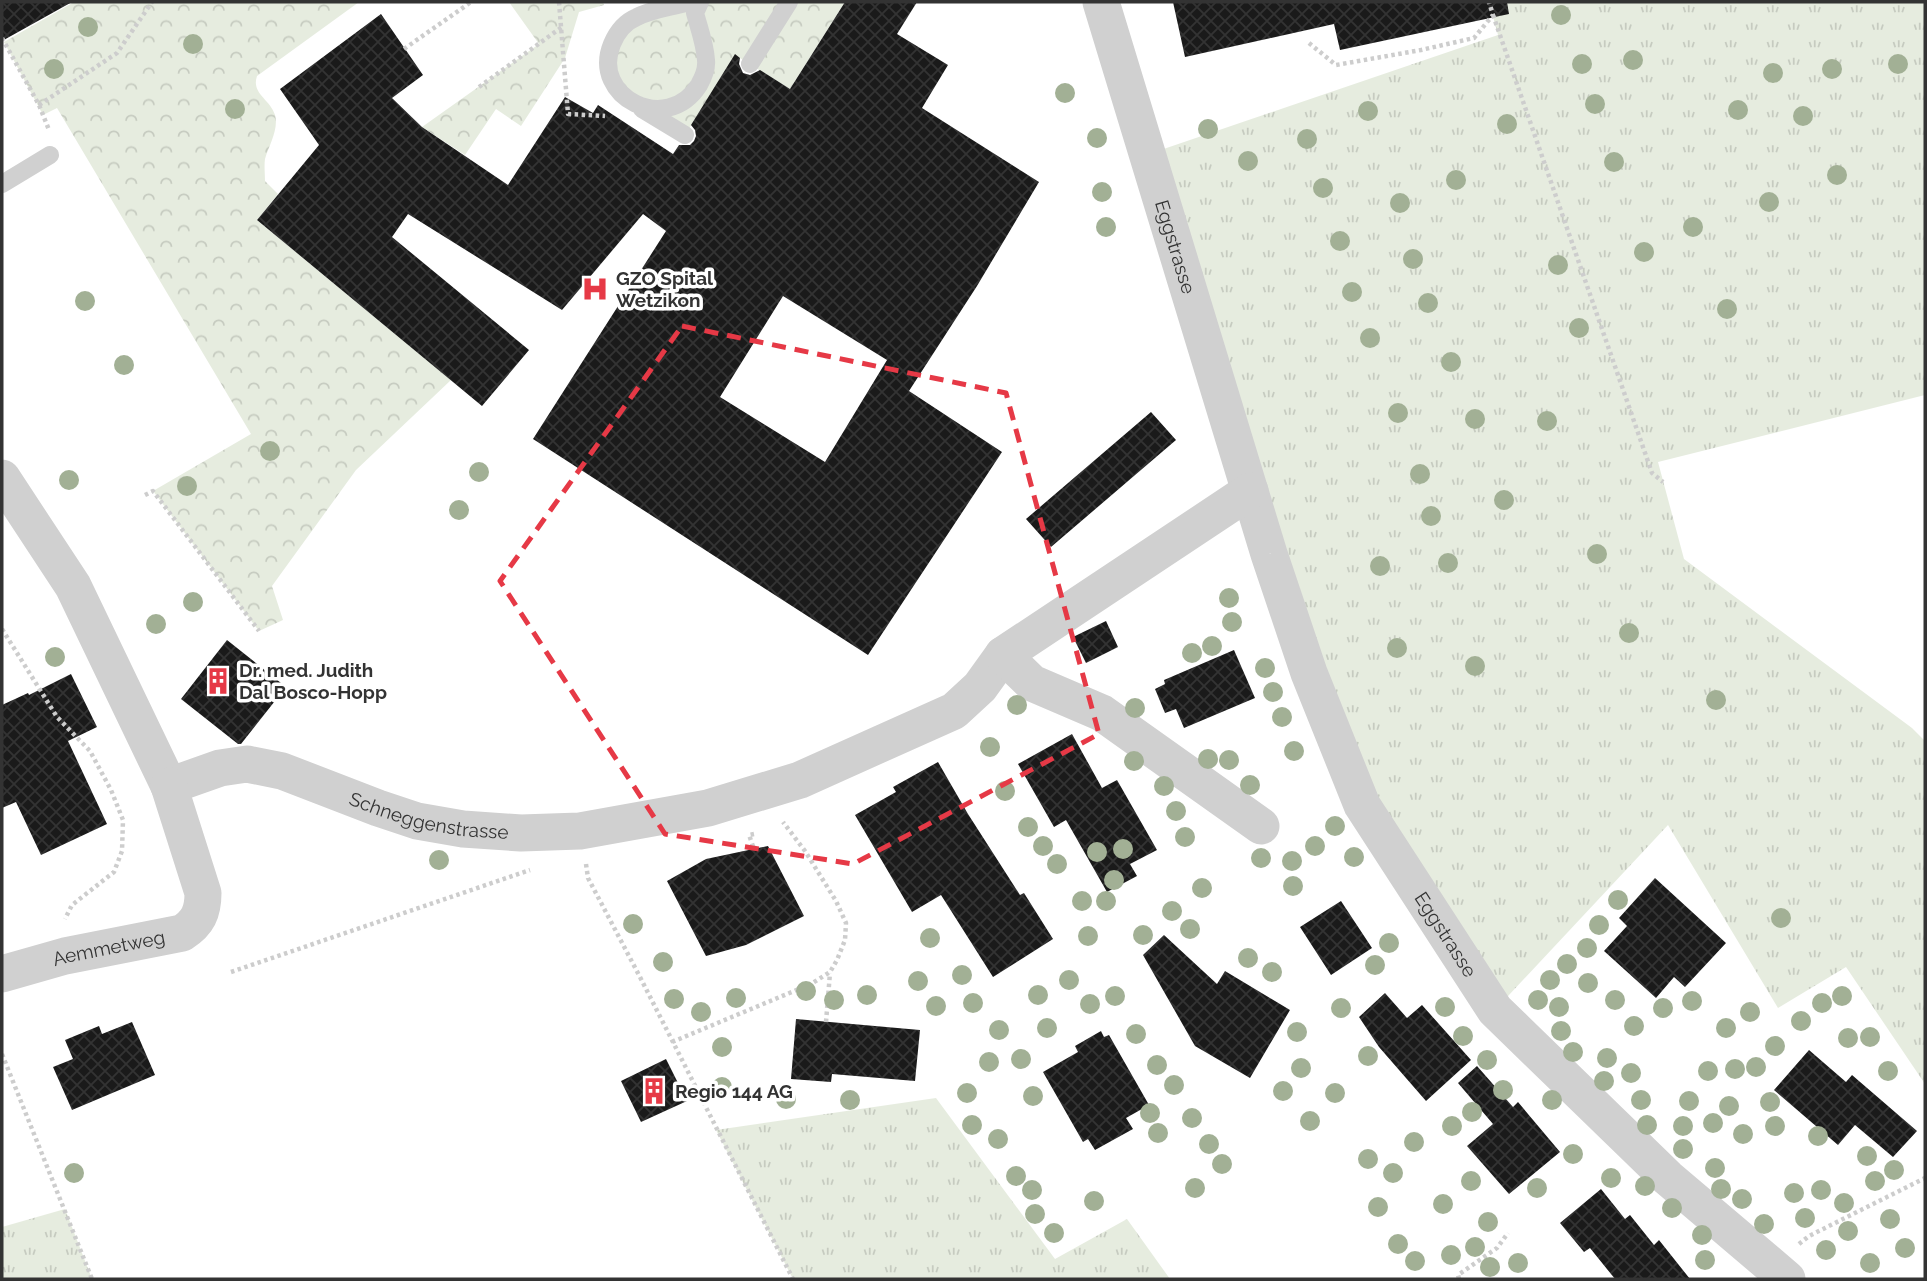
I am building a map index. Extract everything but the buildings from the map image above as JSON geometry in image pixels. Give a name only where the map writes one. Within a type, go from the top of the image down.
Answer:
[{"type":"street","name":"Eggstrasse","points":[[1101,2],[1269,554],[1309,673],[1362,804],[1495,1010],[1668,1178],[1779,1273]]},
{"type":"street","points":[[2,478],[72,586],[169,786]]},
{"type":"street","points":[[1250,491],[1003,654],[1032,682],[1102,713],[1261,826]]},
{"type":"street","name":"Schneggenstrasse","points":[[169,786],[220,768],[247,764],[282,771],[417,821],[463,829],[521,833],[580,831],[708,808],[800,780],[954,711],[980,687],[1003,654]]},
{"type":"street","name":"Aemmetweg","points":[[2,974],[65,956],[182,933],[192,927],[200,917],[203,893],[169,786]]},
{"type":"lane","points":[[685,135],[629,101],[617,89],[608,62],[616,35],[624,26],[637,17],[688,2]]},
{"type":"lane","points":[[629,101],[655,110],[683,103],[694,93],[703,79],[706,62],[695,13],[701,2]]},
{"type":"lane","points":[[750,64],[789,2]]},
{"type":"lane","points":[[2,184],[50,155]]},
{"type":"path","points":[[39,105],[117,53],[152,2]]},
{"type":"path","points":[[404,49],[471,2]]},
{"type":"path","points":[[559,2],[568,114],[606,116]]},
{"type":"path","points":[[1489,2],[1652,473],[1663,482]]},
{"type":"path","points":[[1309,43],[1336,65],[1474,38],[1493,15]]},
{"type":"path","points":[[479,87],[562,27]]},
{"type":"path","points":[[2,38],[39,105],[53,139],[50,155]]},
{"type":"path","points":[[145,495],[153,491],[259,631]]},
{"type":"path","points":[[2,629],[57,718],[90,751],[111,790],[123,820],[122,852],[114,872],[72,905],[59,930],[65,956]]},
{"type":"path","points":[[767,790],[784,824],[836,901],[846,923],[845,940],[830,972],[826,1022]]},
{"type":"path","points":[[773,828],[784,824]]},
{"type":"path","points":[[580,831],[588,878],[793,1279]]},
{"type":"path","points":[[754,849],[749,835],[761,832]]},
{"type":"path","points":[[231,972],[537,868]]},
{"type":"path","points":[[672,1042],[811,984],[830,972]]},
{"type":"path","points":[[2,1054],[92,1279]]},
{"type":"path","points":[[1779,1273],[1809,1236],[1925,1178]]},
{"type":"path","points":[[1459,1279],[1458,1275],[1497,1248],[1508,1233]]},
{"type":"highlighted area","points":[[682,326],[1006,393],[1099,734],[853,864],[665,834],[500,581]]},
{"type":"green space","points":[[74,2],[359,2],[257,76],[259,92],[273,109],[276,120],[265,159],[265,181],[278,194],[257,220],[451,380],[356,470],[272,586],[283,620],[259,631],[153,491],[251,434],[57,108],[43,115],[4,42]]},
{"type":"green space","points":[[509,2],[603,2],[604,5],[579,12],[565,58],[521,126],[496,109],[465,155],[422,127],[539,44]]},
{"type":"green space","points":[[689,2],[845,2],[790,89],[735,55],[685,135],[627,100],[610,48],[616,35]]},
{"type":"green space","points":[[1489,2],[1925,2],[1925,395],[1658,462],[1684,559],[1912,728],[1925,741],[1925,1084],[1846,967],[1778,1008],[1668,825],[1495,1010],[1362,805],[1146,155],[1498,35]]},
{"type":"green space","points":[[936,1098],[1055,1259],[1127,1219],[1170,1279],[793,1279],[716,1130]]},
{"type":"green space","points":[[65,1209],[92,1279],[2,1279],[2,1227]]},
{"type":"place","name":"GZO Spital Wetzikon","points":[[595,289]]},
{"type":"place","name":"Dr. med. Judith Dal Bosco-Hopp","points":[[218,681]]},
{"type":"place","name":"Regio 144 AG","points":[[654,1091]]}]
